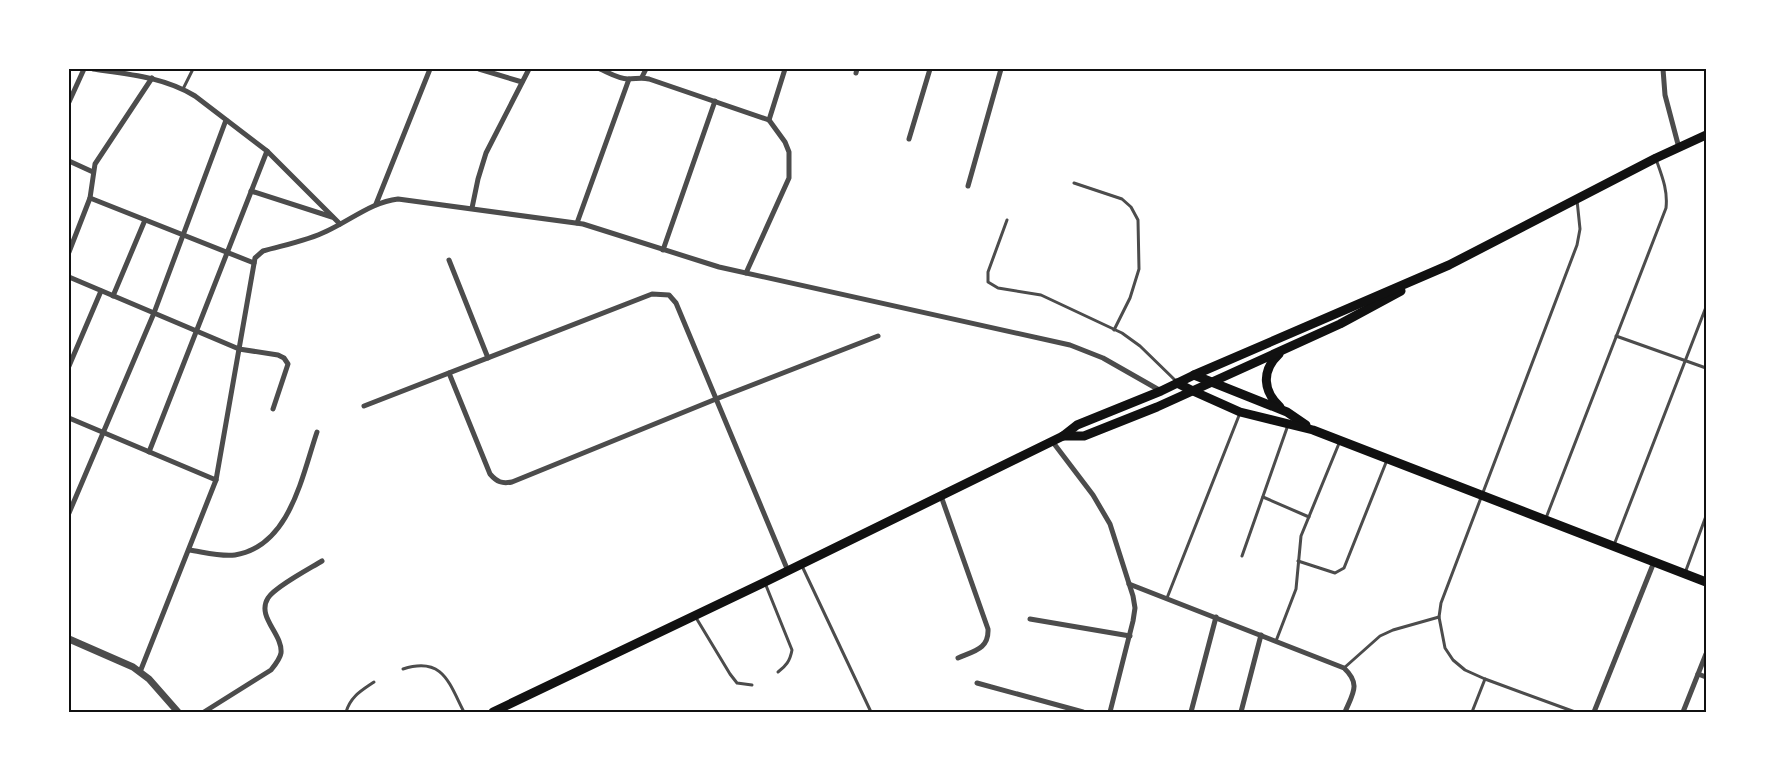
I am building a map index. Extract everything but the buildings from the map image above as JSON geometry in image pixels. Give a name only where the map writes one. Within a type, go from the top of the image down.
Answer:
[{"type":"main road","points":[[1063,436],[1084,436],[1213,383],[1340,324],[1576,199],[1656,158],[1706,136]]},
{"type":"main road","points":[[497,711],[801,565],[1063,436],[1077,425],[1161,391],[1449,265]]},
{"type":"main road","points":[[1282,350],[1271,361],[1267,371],[1267,386],[1270,396],[1287,412],[1313,430]]},
{"type":"main road","points":[[1194,375],[1287,412]]},
{"type":"main road","points":[[1178,383],[1240,412],[1313,430],[1706,582]]},
{"type":"street","points":[[69,102],[84,69]]},
{"type":"street","points":[[93,69],[114,70],[152,78],[183,89],[267,151],[340,224]]},
{"type":"street","points":[[376,204],[430,69]]},
{"type":"street","points":[[479,69],[522,82]]},
{"type":"street","points":[[472,208],[486,154],[529,69]]},
{"type":"street","points":[[600,69],[614,76],[629,79],[642,77],[769,120],[785,142],[789,152],[789,178],[746,273]]},
{"type":"street","points":[[642,77],[646,69]]},
{"type":"street","points":[[769,120],[785,69]]},
{"type":"street","points":[[909,139],[930,69]]},
{"type":"street","points":[[968,186],[1001,69]]},
{"type":"street","points":[[1663,69],[1664,95],[1679,148]]},
{"type":"street","points":[[69,252],[90,198],[93,172],[98,156],[152,78]]},
{"type":"street","points":[[577,223],[629,79]]},
{"type":"street","points":[[663,250],[715,101]]},
{"type":"street","points":[[69,513],[154,313],[226,120]]},
{"type":"street","points":[[149,452],[267,151]]},
{"type":"street","points":[[69,161],[93,172]]},
{"type":"street","points":[[251,192],[333,217]]},
{"type":"street","points":[[90,198],[254,264]]},
{"type":"street","points":[[140,672],[216,480],[254,264],[258,254],[316,236],[376,204],[398,199],[577,223],[599,228],[719,267],[1070,345],[1102,358],[1161,391]]},
{"type":"street","points":[[113,296],[145,220]]},
{"type":"street","points":[[449,260],[488,358]]},
{"type":"street","points":[[69,277],[239,350],[278,355],[284,358],[288,364],[273,409]]},
{"type":"street","points":[[69,366],[101,291]]},
{"type":"street","points":[[364,406],[652,294],[669,295],[676,302],[788,571]]},
{"type":"street","points":[[449,373],[490,474],[496,481],[505,483],[512,482],[716,398],[878,336]]},
{"type":"street","points":[[69,418],[216,480]]},
{"type":"street","points":[[189,550],[233,555],[249,551],[264,542],[278,529],[290,508],[317,432]]},
{"type":"street","points":[[1052,441],[1102,508],[1110,524],[1135,608],[1130,636],[1110,712]]},
{"type":"street","points":[[941,496],[988,629],[986,643],[982,647],[958,658]]},
{"type":"street","points":[[204,712],[271,670],[281,653],[264,606],[272,593],[322,560]]},
{"type":"street","points":[[1594,712],[1654,561]]},
{"type":"street","points":[[1129,584],[1344,668],[1353,676],[1355,686],[1345,712]]},
{"type":"street","points":[[1191,712],[1216,617]]},
{"type":"street","points":[[1030,619],[1130,636]]},
{"type":"street","points":[[1241,712],[1261,635]]},
{"type":"street","points":[[69,639],[114,658],[140,672],[149,679],[178,712]]},
{"type":"street","points":[[1683,712],[1706,654]]},
{"type":"street","points":[[1698,674],[1706,677]]},
{"type":"street","points":[[977,683],[1083,712]]},
{"type":"lane","points":[[183,89],[193,69]]},
{"type":"lane","points":[[1546,519],[1666,208],[1668,196],[1666,186],[1656,158]]},
{"type":"lane","points":[[1074,184],[1122,199],[1131,207],[1138,220],[1139,269],[1133,291],[1114,330]]},
{"type":"lane","points":[[1575,712],[1465,670],[1453,660],[1444,648],[1439,617],[1441,603],[1481,495],[1577,245],[1580,229],[1576,199]]},
{"type":"lane","points":[[1008,220],[988,272],[988,282],[998,288],[1041,295],[1114,330],[1140,346],[1178,383]]},
{"type":"lane","points":[[1614,545],[1706,307]]},
{"type":"lane","points":[[1616,336],[1706,368]]},
{"type":"lane","points":[[1167,598],[1240,412]]},
{"type":"lane","points":[[1242,556],[1288,424]]},
{"type":"lane","points":[[1276,641],[1296,588],[1301,536],[1340,440]]},
{"type":"lane","points":[[1298,560],[1335,574],[1344,568],[1388,458]]},
{"type":"lane","points":[[1263,497],[1308,517]]},
{"type":"lane","points":[[1685,573],[1706,516]]},
{"type":"lane","points":[[801,565],[871,712]]},
{"type":"lane","points":[[765,582],[792,650],[791,658],[786,666],[778,672]]},
{"type":"lane","points":[[695,616],[730,674],[737,682],[752,685]]},
{"type":"lane","points":[[1344,668],[1380,636],[1393,630],[1439,617]]},
{"type":"lane","points":[[403,669],[416,664],[437,669],[445,675],[464,712]]},
{"type":"lane","points":[[1472,712],[1485,679]]},
{"type":"lane","points":[[346,712],[354,696],[374,682]]}]
